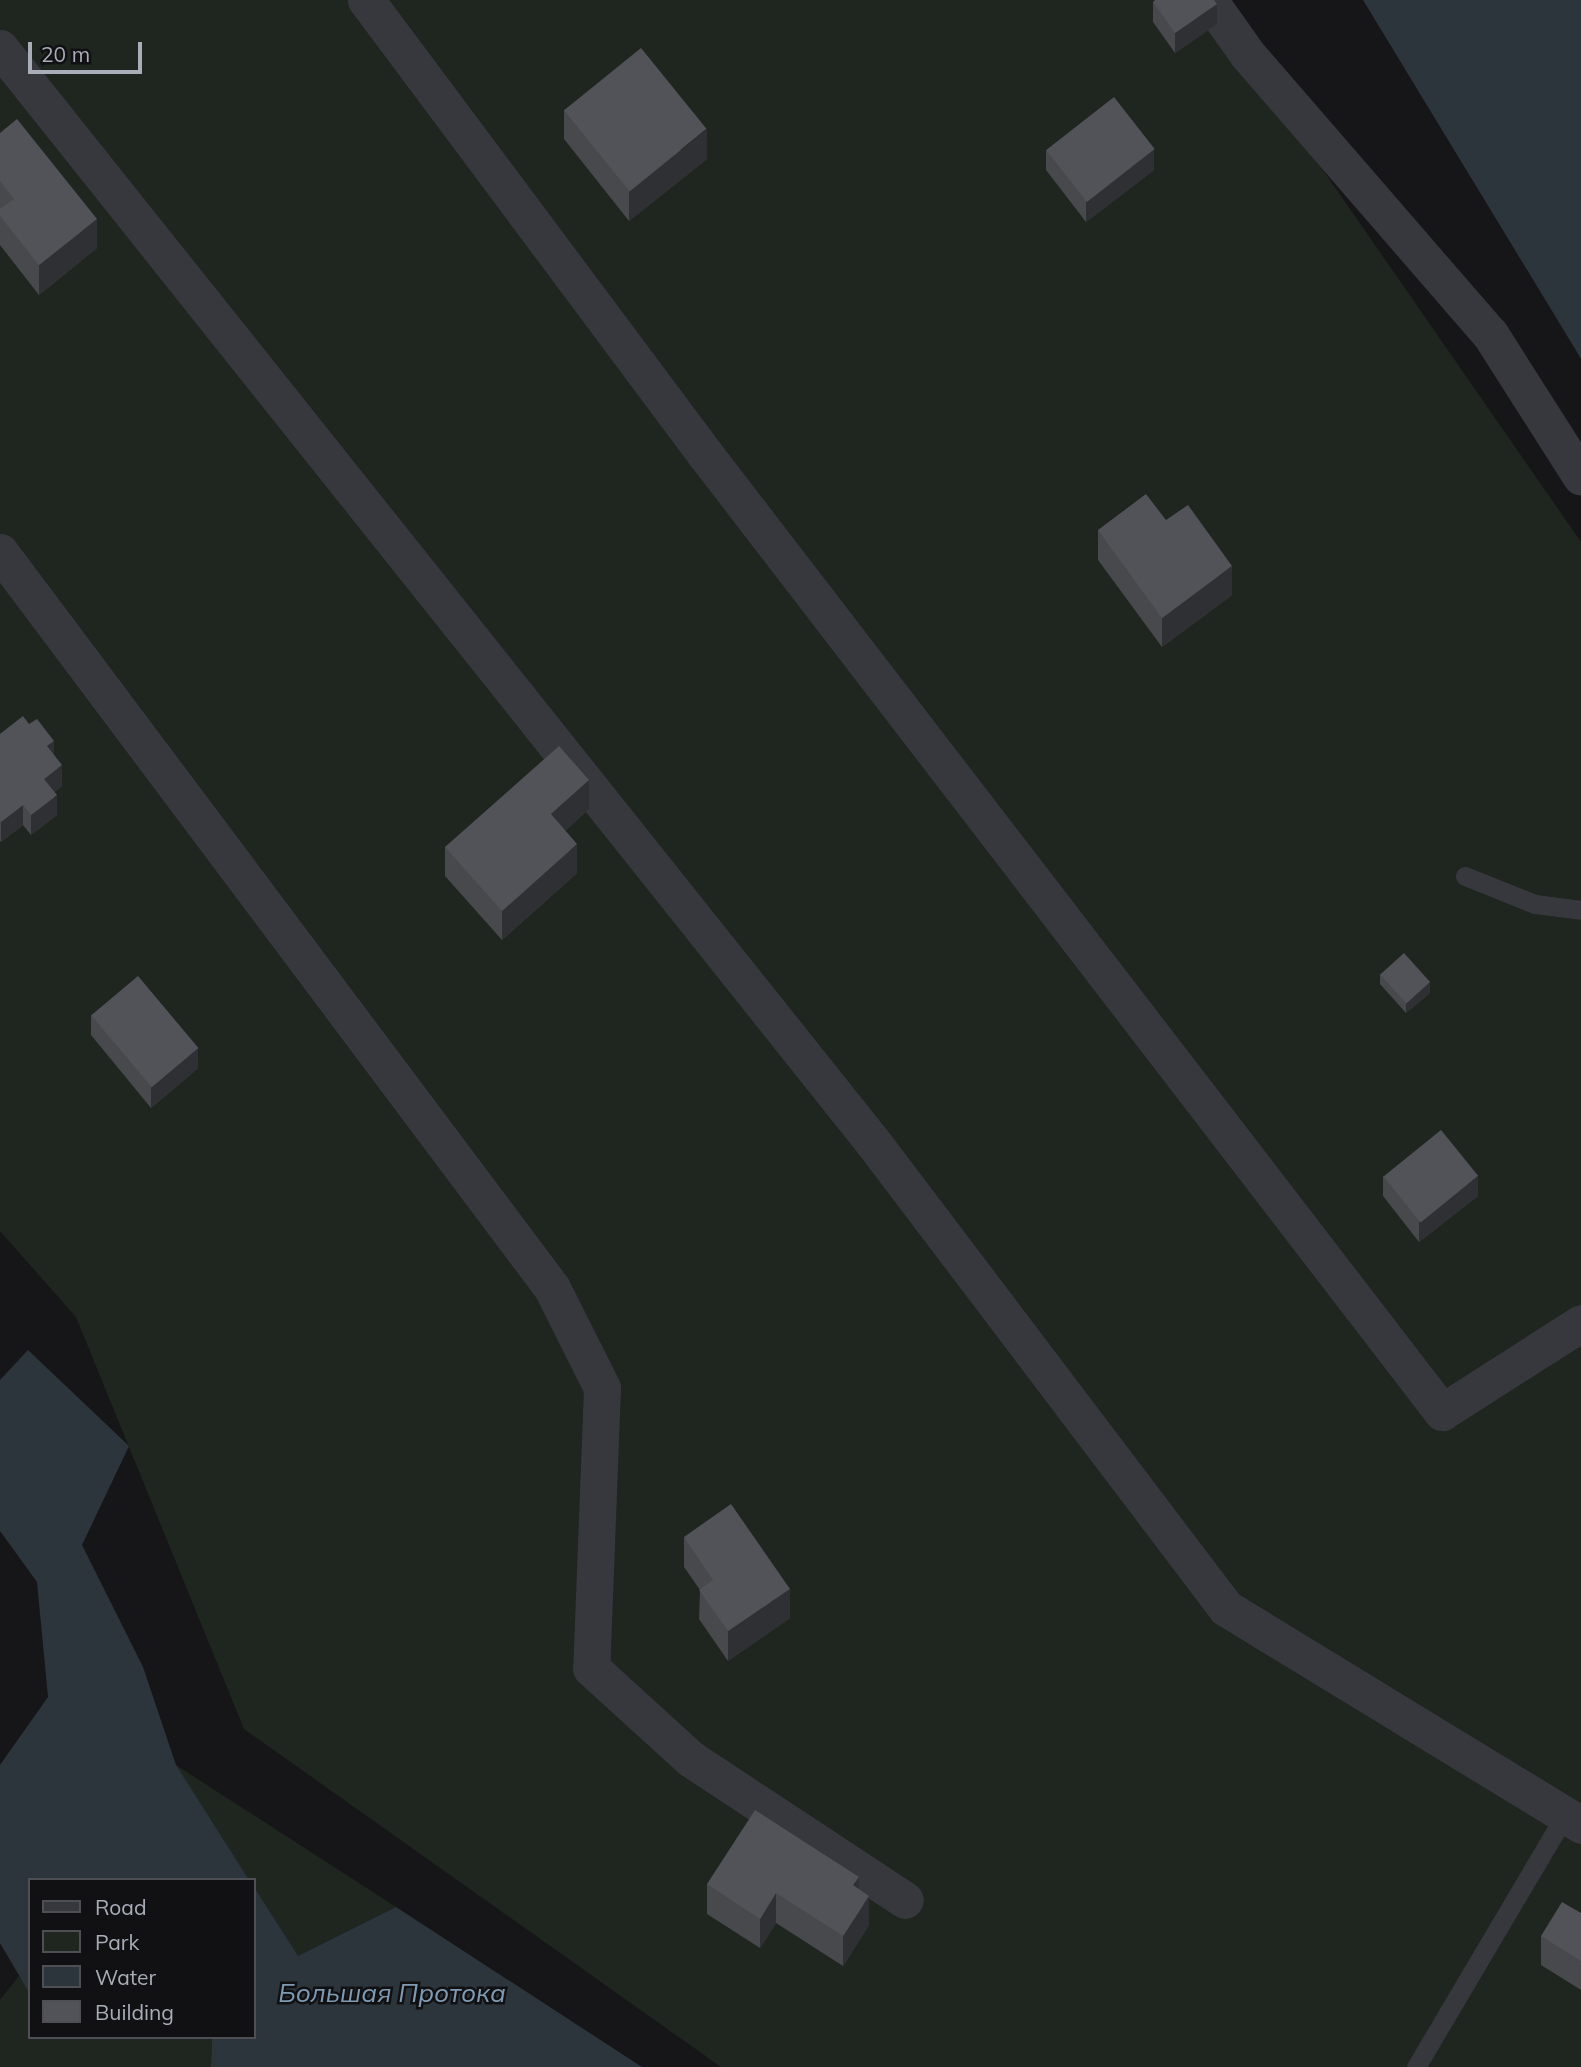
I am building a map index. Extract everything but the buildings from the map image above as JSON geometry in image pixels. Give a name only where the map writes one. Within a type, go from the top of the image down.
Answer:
[{"type":"street","points":[[366,0],[713,465],[1442,1412],[1581,1323]]},
{"type":"street","points":[[1209,0],[1248,55],[1490,334],[1581,477]]},
{"type":"street","points":[[0,48],[872,1141],[1226,1608],[1573,1820]]},
{"type":"street","points":[[0,552],[552,1288],[602,1388],[591,1668],[691,1759],[905,1900]]},
{"type":"lane","points":[[1465,876],[1535,904],[1581,911]]},
{"type":"lane","points":[[1416,2067],[1573,1820]]},
{"type":"green space","points":[[0,0],[1205,0],[1581,542],[1581,2067],[721,2067],[244,1729],[76,1317],[0,1231]]},
{"type":"green space","points":[[176,1765],[396,1907],[256,1978],[256,1878],[94,1878]]},
{"type":"green space","points":[[28,1965],[28,2039],[212,2039],[211,2067],[0,2067],[0,2000]]},
{"type":"water","points":[[1363,0],[1581,0],[1581,359],[1580,357]]},
{"type":"water","points":[[28,1350],[129,1446],[82,1545],[143,1667],[176,1765],[248,1878],[28,1878],[28,1991],[0,1943],[0,1765],[48,1697],[37,1582],[0,1531],[0,1380]]},
{"type":"water","name":"Большая Протока","points":[[256,1890],[298,1956],[396,1907],[642,2067],[211,2067],[212,2039],[256,2039]]}]
